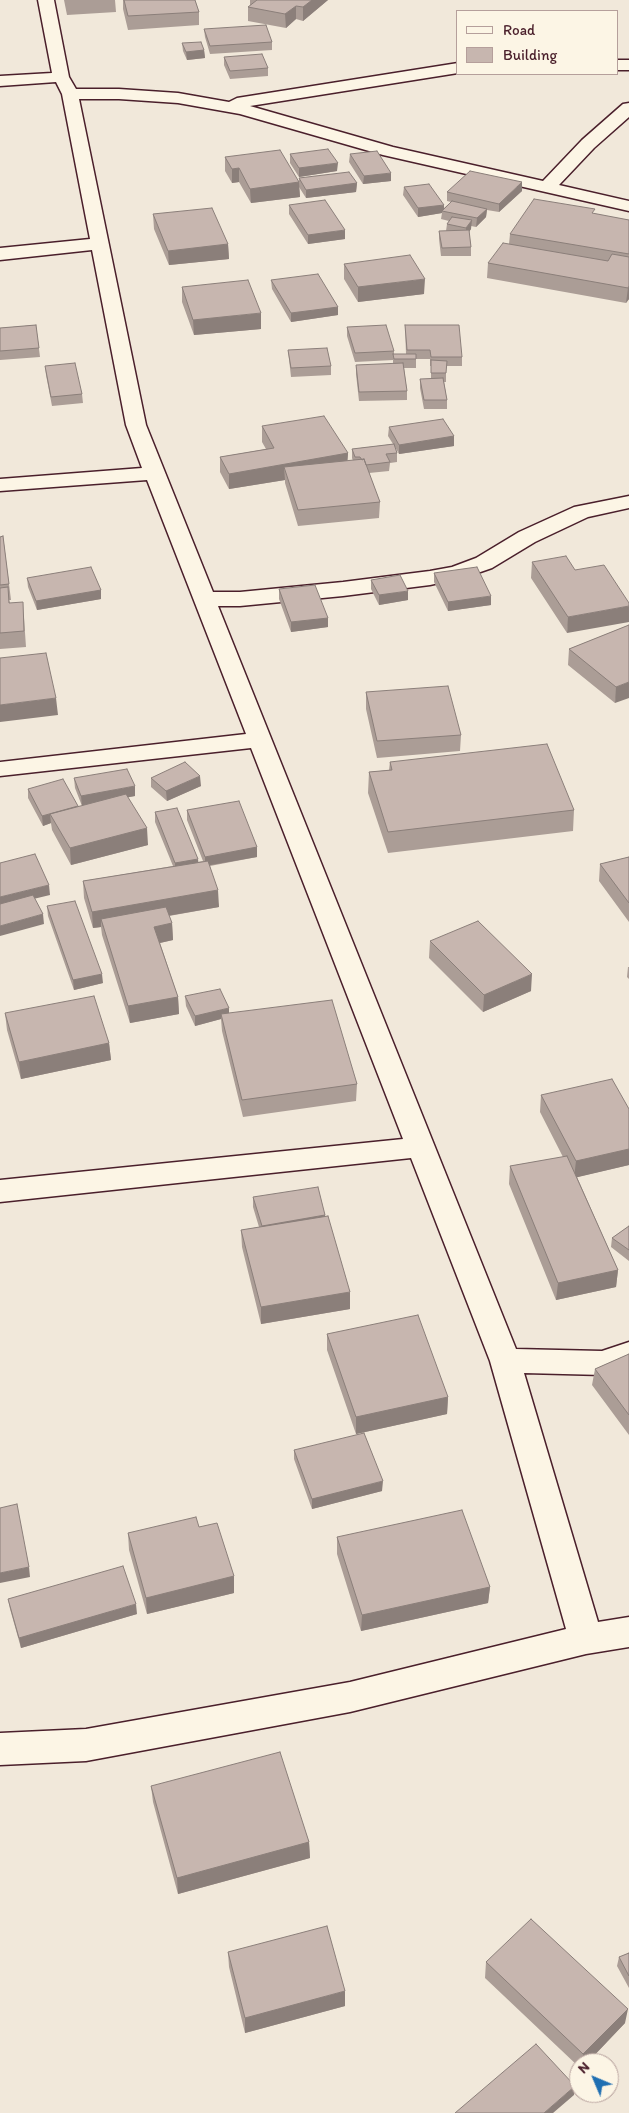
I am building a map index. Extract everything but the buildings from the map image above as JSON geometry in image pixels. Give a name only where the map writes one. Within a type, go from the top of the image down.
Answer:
[{"type":"street","points":[[46,0],[136,425],[505,1361],[586,1639]]},
{"type":"street","points":[[221,105],[456,68]]},
{"type":"street","points":[[0,81],[178,98],[242,109],[389,150],[629,206]]},
{"type":"street","points":[[547,187],[588,144],[629,108]]},
{"type":"street","points":[[0,254],[99,244]]},
{"type":"street","points":[[0,486],[155,473]]},
{"type":"street","points":[[205,598],[240,599],[287,592],[343,589],[430,578],[458,572],[484,563],[527,537],[582,512],[629,502]]},
{"type":"street","points":[[0,769],[260,740]]},
{"type":"street","points":[[0,1192],[421,1147]]},
{"type":"street","points":[[505,1361],[603,1362],[629,1354]]},
{"type":"street","points":[[0,1749],[86,1745],[350,1698],[586,1639],[629,1632]]}]
